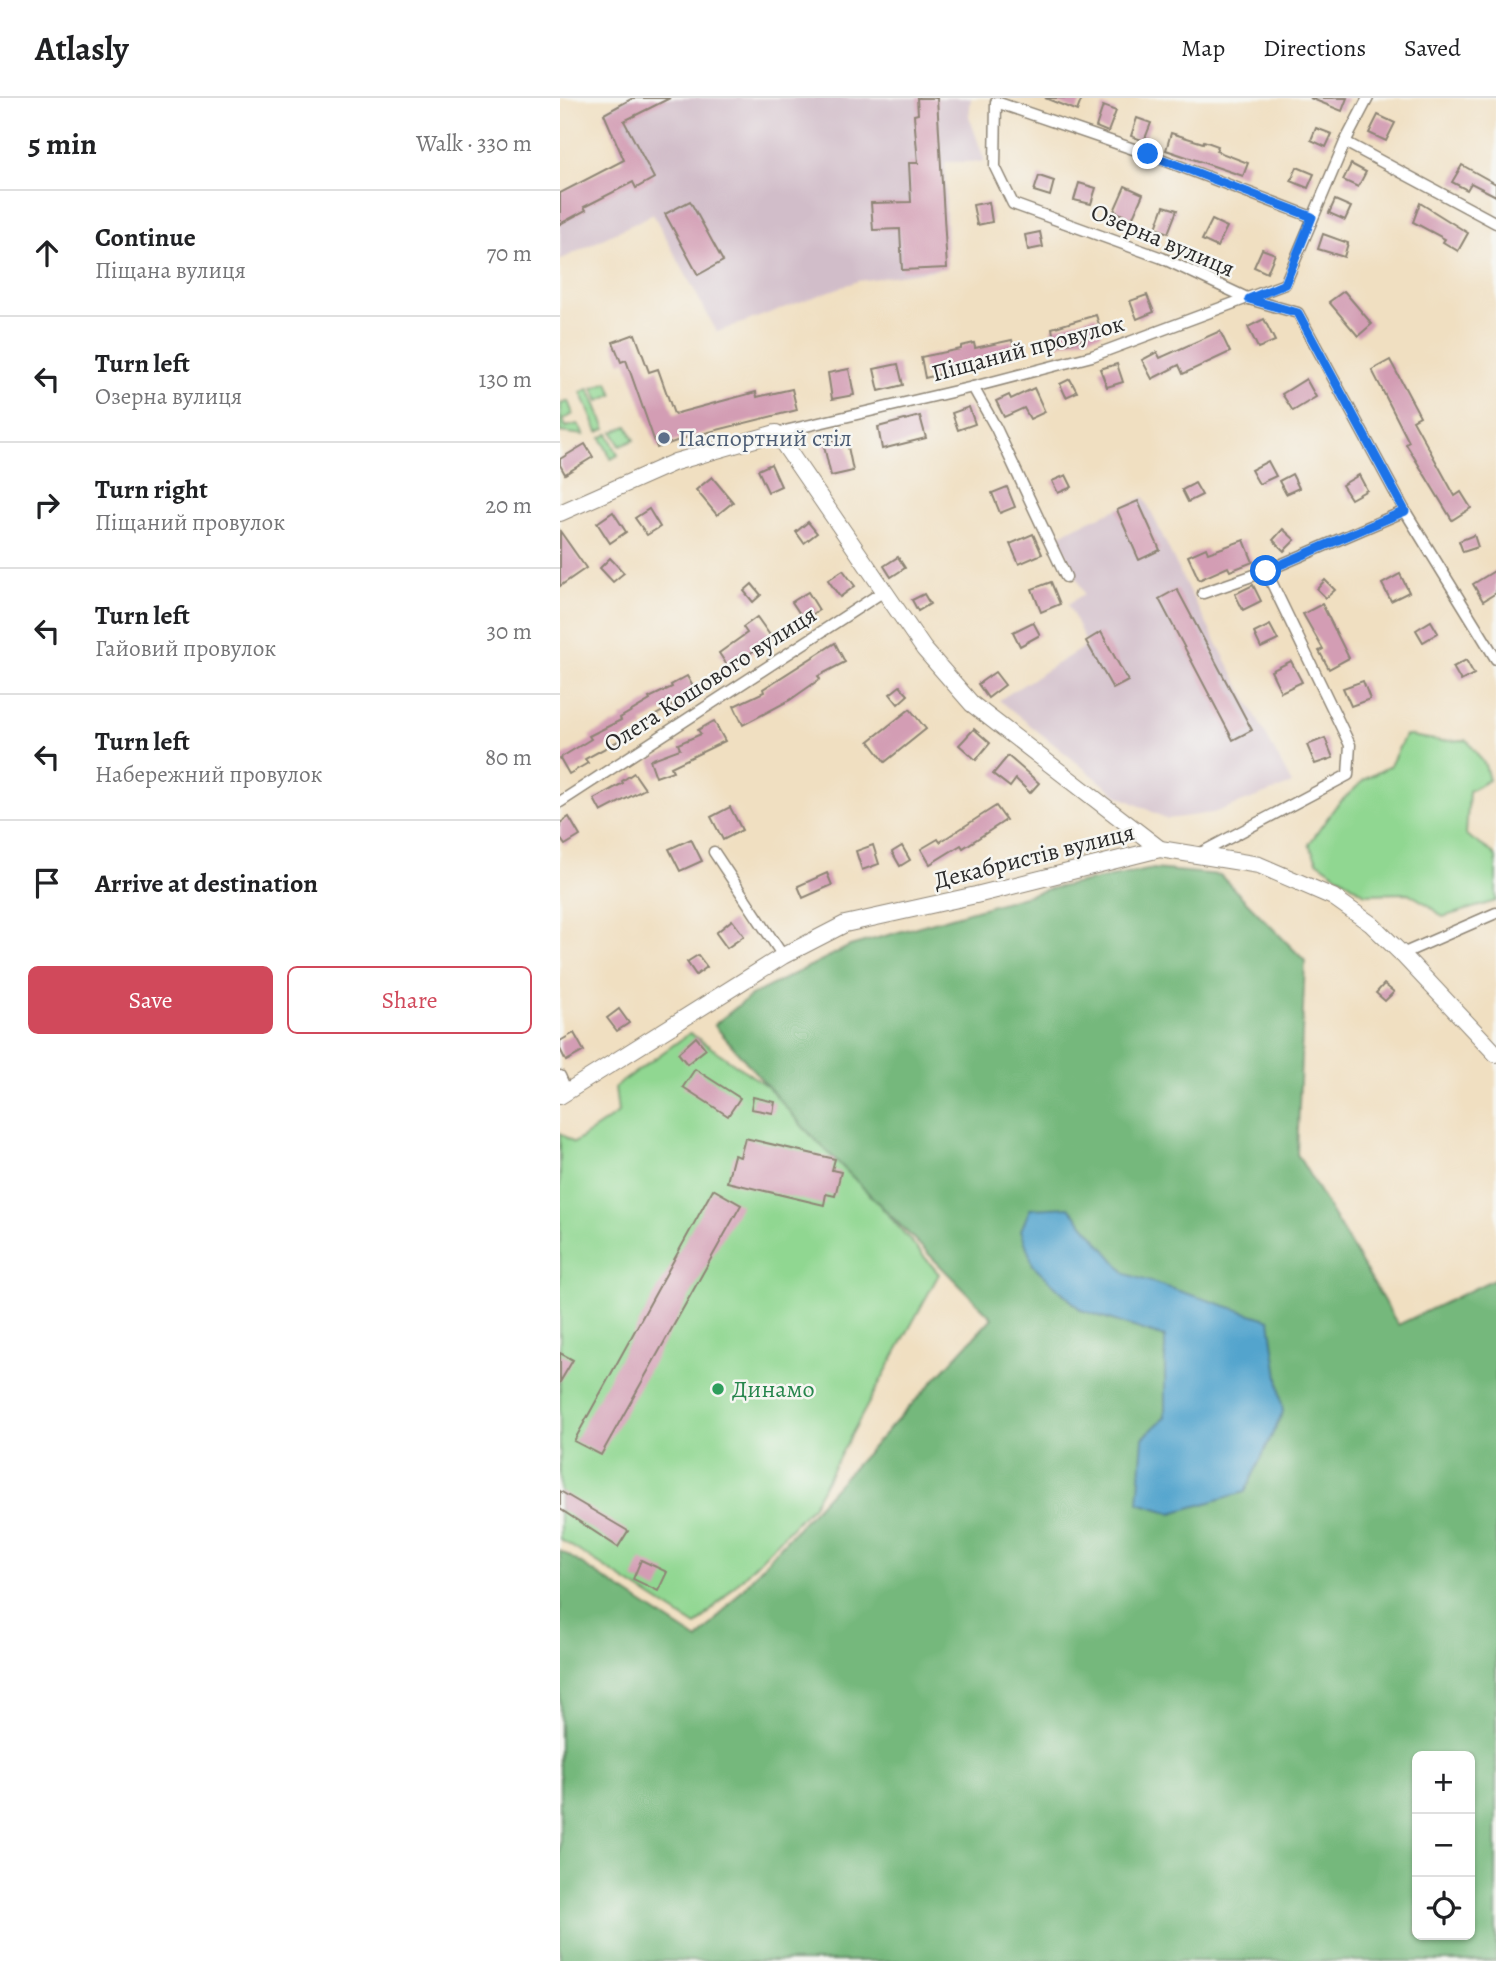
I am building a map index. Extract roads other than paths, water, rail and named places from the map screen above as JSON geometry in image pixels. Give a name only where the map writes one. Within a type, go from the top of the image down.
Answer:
[{"type":"street","points":[[1312,217],[1368,98]]},
{"type":"street","name":"Озерна вулиця","points":[[1312,217],[1148,154],[996,102],[995,167],[1013,204],[1162,258],[1249,299],[1298,313],[1405,511],[1496,660]]},
{"type":"street","points":[[1345,142],[1496,223]]},
{"type":"street","name":"Піщаний провулок","points":[[776,433],[1093,356],[1249,299],[1285,284],[1312,217]]},
{"type":"street","points":[[973,387],[996,428],[1066,577]]},
{"type":"street","points":[[560,513],[675,462],[776,433],[924,649],[972,704],[1160,849]]},
{"type":"street","points":[[1203,593],[1266,571],[1405,511]]},
{"type":"street","points":[[1197,855],[1348,775],[1350,745],[1266,571]]},
{"type":"street","name":"Олега Кошового вулиця","points":[[560,802],[884,591]]},
{"type":"street","name":"Декабристів вулиця","points":[[563,1094],[783,956],[845,924],[976,895],[1160,849],[1259,865],[1333,897],[1371,924],[1496,1054]]},
{"type":"street","points":[[714,852],[783,956]]},
{"type":"street","points":[[1402,954],[1496,913]]},
{"type":"street","points":[[560,1076],[563,1094]]},
{"type":"water","points":[[1069,1207],[1126,1274],[1270,1320],[1283,1412],[1245,1492],[1172,1513],[1138,1503],[1143,1438],[1165,1417],[1165,1337],[1081,1310],[1033,1265],[1021,1230],[1030,1209]]},
{"type":"place","name":"Паспортний стіл","points":[[664,438]]},
{"type":"place","name":"Динамо","points":[[718,1389]]}]
